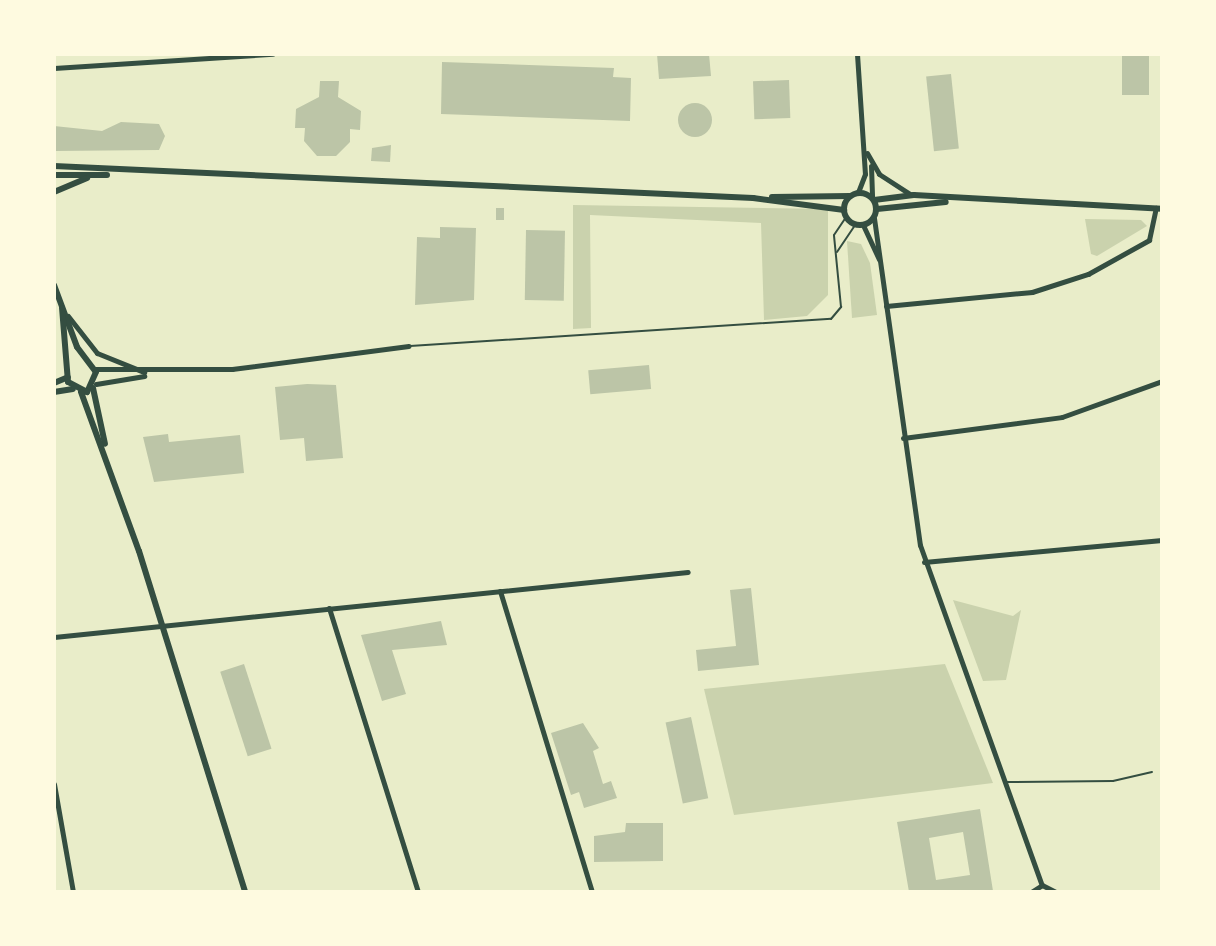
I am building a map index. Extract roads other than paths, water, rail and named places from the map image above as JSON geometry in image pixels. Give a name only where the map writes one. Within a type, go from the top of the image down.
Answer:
[{"type":"street","points":[[54,68],[273,54]]},
{"type":"street","points":[[857,54],[865,149],[858,192]]},
{"type":"street","points":[[865,149],[877,209],[874,218],[903,438],[924,562],[1042,885],[1056,892]]},
{"type":"street","points":[[870,162],[892,186],[914,195]]},
{"type":"street","points":[[54,166],[118,173],[753,198],[850,196],[858,192],[873,198],[914,195],[1160,208],[1149,240],[1088,274],[1032,292],[886,306]]},
{"type":"street","points":[[54,175],[118,173]]},
{"type":"street","points":[[54,192],[95,176]]},
{"type":"street","points":[[845,213],[850,196]]},
{"type":"street","points":[[753,198],[845,213],[859,224],[883,273]]},
{"type":"street","points":[[877,209],[966,200]]},
{"type":"street","points":[[859,224],[874,218]]},
{"type":"street","points":[[54,285],[87,363],[94,369],[152,374]]},
{"type":"street","points":[[62,308],[97,353],[152,374]]},
{"type":"street","points":[[62,308],[71,369],[68,377],[73,389]]},
{"type":"street","points":[[54,392],[73,389],[81,392],[94,386],[152,374],[361,357],[409,346]]},
{"type":"street","points":[[71,369],[87,363]]},
{"type":"street","points":[[94,369],[94,386],[109,463]]},
{"type":"street","points":[[54,383],[68,377]]},
{"type":"street","points":[[903,438],[1062,417],[1162,381]]},
{"type":"street","points":[[81,392],[109,463],[162,624],[245,892]]},
{"type":"street","points":[[924,562],[1162,540]]},
{"type":"street","points":[[54,637],[688,572]]},
{"type":"street","points":[[500,591],[592,892]]},
{"type":"street","points":[[329,608],[418,892]]},
{"type":"street","points":[[54,784],[57,817],[73,892]]},
{"type":"street","points":[[1031,892],[1042,885]]},
{"type":"street","points":[[1064,892],[1093,892]]},
{"type":"lane","points":[[409,346],[831,319],[841,307],[834,235],[845,213]]},
{"type":"lane","points":[[837,253],[859,224]]},
{"type":"lane","points":[[1006,782],[1113,781],[1152,772]]}]
